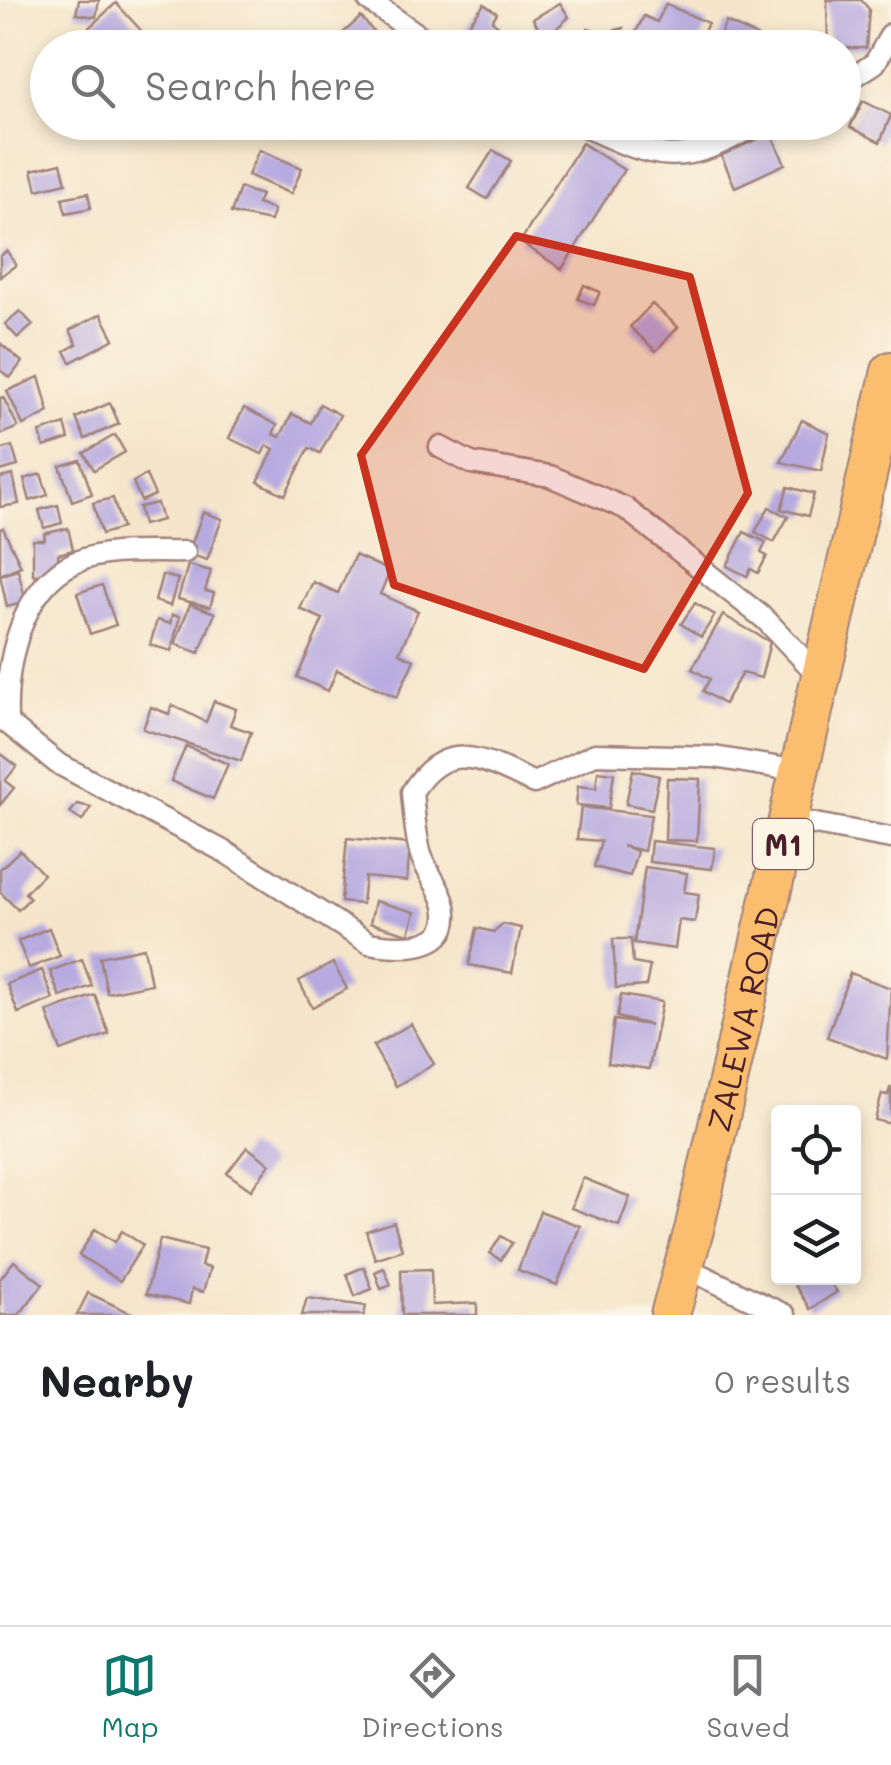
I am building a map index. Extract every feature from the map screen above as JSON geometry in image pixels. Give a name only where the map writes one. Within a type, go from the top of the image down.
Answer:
[{"type":"highway","name":"ZALEWA ROAD","points":[[670,1315],[891,371]]},
{"type":"street","points":[[368,0],[411,30]]},
{"type":"street","points":[[861,72],[875,63],[891,34]]},
{"type":"street","points":[[614,140],[645,154],[678,156],[714,148],[728,140]]},
{"type":"street","points":[[440,447],[472,463],[550,476],[625,508],[766,620],[820,677]]},
{"type":"street","points":[[185,552],[112,554],[73,563],[49,585],[22,616],[4,718],[57,763],[226,852],[369,942],[424,944],[440,933],[445,922],[446,911],[421,856],[412,792],[427,771],[449,757],[465,756],[534,783],[594,754],[714,757],[799,771]]},
{"type":"street","points":[[788,820],[891,838]]},
{"type":"street","points":[[684,1267],[785,1315]]},
{"type":"highlighted area","points":[[516,236],[690,277],[748,493],[644,669],[394,585],[361,455]]},
{"type":"building","points":[[79,0],[99,0],[96,17],[76,14]]},
{"type":"building","points":[[827,0],[861,0],[869,9],[866,48],[861,48],[861,30],[828,30]]},
{"type":"building","points":[[116,3],[141,30],[86,30]]},
{"type":"building","points":[[560,3],[569,17],[555,30],[540,30],[533,19]]},
{"type":"building","points":[[484,4],[497,13],[492,21],[500,27],[497,30],[464,30]]},
{"type":"building","points":[[666,4],[708,23],[705,30],[637,30],[644,16],[657,22]]},
{"type":"building","points":[[361,17],[372,30],[346,30]]},
{"type":"building","points":[[726,22],[744,30],[722,30]]},
{"type":"building","points":[[863,101],[891,115],[880,142],[861,132]]},
{"type":"building","points":[[755,140],[774,140],[785,164],[735,187],[721,155]]},
{"type":"building","points":[[582,143],[624,170],[562,269],[520,242]]},
{"type":"building","points":[[259,150],[302,168],[291,194],[248,175]]},
{"type":"building","points":[[493,150],[511,161],[487,199],[469,188]]},
{"type":"building","points":[[61,163],[66,183],[37,190],[32,170]]},
{"type":"building","points":[[240,188],[261,195],[257,204],[274,210],[270,221],[231,213]]},
{"type":"building","points":[[88,193],[91,208],[66,213],[62,198]]},
{"type":"building","points":[[7,251],[16,265],[0,277],[0,256]]},
{"type":"building","points":[[584,285],[600,292],[594,305],[578,299]]},
{"type":"building","points":[[652,304],[678,327],[656,351],[630,327]]},
{"type":"building","points":[[20,311],[33,325],[18,338],[5,324]]},
{"type":"building","points":[[101,314],[114,339],[71,362],[65,351],[77,344],[70,330]]},
{"type":"building","points":[[0,343],[22,362],[10,378],[0,370]]},
{"type":"building","points":[[39,377],[49,412],[23,425],[7,391]]},
{"type":"building","points":[[3,397],[18,427],[0,435],[0,398]]},
{"type":"building","points":[[110,403],[119,424],[85,439],[76,418]]},
{"type":"building","points":[[320,404],[340,415],[320,453],[309,448],[285,495],[258,482],[274,449],[267,445],[262,454],[229,438],[244,408],[277,425],[273,434],[280,437],[292,414],[311,423]]},
{"type":"building","points":[[802,420],[829,433],[821,471],[781,462]]},
{"type":"building","points":[[65,424],[69,439],[44,447],[40,432]]},
{"type":"building","points":[[115,435],[125,452],[94,470],[84,453]]},
{"type":"building","points":[[12,446],[18,466],[0,471],[0,450]]},
{"type":"building","points":[[80,460],[92,494],[72,501],[60,466]]},
{"type":"building","points":[[41,474],[48,495],[30,501],[24,479]]},
{"type":"building","points":[[13,475],[19,504],[0,507],[0,478]]},
{"type":"building","points":[[146,475],[155,495],[141,501],[133,482]]},
{"type":"building","points":[[788,487],[814,494],[808,516],[781,509]]},
{"type":"building","points":[[113,498],[122,528],[102,534],[93,503]]},
{"type":"building","points":[[157,503],[162,520],[143,525],[139,507]]},
{"type":"building","points":[[58,505],[62,523],[44,528],[39,510]]},
{"type":"building","points":[[769,507],[788,517],[774,542],[755,532]]},
{"type":"building","points":[[203,512],[222,519],[207,560],[188,554]]},
{"type":"building","points":[[3,528],[21,566],[0,575],[0,529]]},
{"type":"building","points":[[68,528],[73,550],[58,554],[58,574],[33,575],[33,540],[45,540],[44,534]]},
{"type":"building","points":[[744,532],[766,542],[761,553],[767,556],[758,573],[751,569],[747,576],[727,566]]},
{"type":"building","points":[[355,555],[390,571],[380,594],[418,611],[399,653],[414,660],[397,697],[337,670],[328,691],[297,677],[323,619],[300,609],[313,582],[338,593]]},
{"type":"building","points":[[188,565],[211,571],[205,591],[214,593],[210,607],[178,599]]},
{"type":"building","points":[[18,570],[26,602],[7,607],[0,575]]},
{"type":"building","points":[[162,575],[178,579],[170,606],[155,601]]},
{"type":"building","points":[[102,585],[116,625],[90,634],[77,593]]},
{"type":"building","points":[[695,603],[715,615],[701,637],[681,624]]},
{"type":"building","points":[[190,604],[215,613],[199,653],[175,644]]},
{"type":"building","points":[[172,615],[180,617],[171,651],[150,645],[157,620],[170,624]]},
{"type":"building","points":[[723,615],[770,642],[761,678],[742,673],[724,704],[703,691],[710,679],[692,669]]},
{"type":"building","points":[[214,701],[236,709],[230,725],[251,732],[241,761],[143,729],[151,707],[169,714],[172,705],[206,722]]},
{"type":"building","points":[[186,746],[228,764],[213,799],[171,781]]},
{"type":"building","points":[[0,753],[17,766],[5,781],[14,788],[0,805]]},
{"type":"building","points":[[633,770],[659,776],[652,809],[626,804]]},
{"type":"building","points":[[598,771],[614,773],[609,808],[576,805],[578,786],[596,788]]},
{"type":"building","points":[[667,778],[700,779],[697,841],[665,840]]},
{"type":"building","points":[[77,804],[91,807],[82,821],[70,813]]},
{"type":"building","points":[[581,807],[651,815],[644,851],[622,846],[637,851],[630,876],[594,867],[601,841],[577,839]]},
{"type":"building","points":[[347,838],[410,844],[407,881],[365,877],[362,904],[341,902]]},
{"type":"building","points":[[651,841],[715,848],[712,869],[649,862]]},
{"type":"building","points":[[20,850],[43,874],[25,893],[30,898],[18,910],[0,892],[0,869]]},
{"type":"building","points":[[645,867],[687,873],[684,892],[699,894],[695,922],[679,920],[675,949],[634,943]]},
{"type":"building","points":[[375,901],[415,912],[409,934],[370,923]]},
{"type":"building","points":[[502,924],[521,928],[512,973],[469,965],[477,928],[494,932]]},
{"type":"building","points":[[49,928],[60,956],[29,968],[18,941]]},
{"type":"building","points":[[613,939],[631,939],[633,963],[650,966],[646,986],[616,988]]},
{"type":"building","points":[[144,948],[151,984],[107,993],[100,957]]},
{"type":"building","points":[[82,959],[92,986],[60,997],[50,971]]},
{"type":"building","points":[[333,963],[347,989],[312,1007],[299,981]]},
{"type":"building","points":[[42,970],[53,999],[18,1013],[7,984]]},
{"type":"building","points":[[850,973],[891,988],[887,1059],[827,1037]]},
{"type":"building","points":[[95,995],[109,1034],[61,1051],[47,1012]]},
{"type":"building","points":[[621,995],[662,1002],[649,1069],[608,1063],[614,1020],[650,1025],[617,1017]]},
{"type":"building","points":[[411,1024],[434,1064],[396,1086],[373,1046]]},
{"type":"building","points":[[890,1088],[891,1124],[875,1120],[882,1094],[888,1095]]},
{"type":"building","points":[[247,1147],[270,1164],[251,1190],[227,1173]]},
{"type":"building","points":[[583,1178],[630,1197],[619,1226],[571,1208]]},
{"type":"building","points":[[540,1211],[580,1226],[557,1285],[518,1270]]},
{"type":"building","points":[[394,1222],[402,1250],[375,1259],[366,1231]]},
{"type":"building","points":[[95,1229],[115,1242],[122,1231],[143,1245],[120,1281],[79,1255]]},
{"type":"building","points":[[501,1236],[512,1243],[501,1260],[490,1253]]},
{"type":"building","points":[[160,1239],[205,1250],[201,1266],[210,1268],[203,1292],[192,1289],[189,1304],[146,1294]]},
{"type":"building","points":[[14,1261],[43,1284],[19,1315],[0,1315],[0,1279]]},
{"type":"building","points":[[364,1267],[372,1289],[355,1296],[347,1274]]},
{"type":"building","points":[[384,1268],[391,1285],[381,1289],[375,1272]]},
{"type":"building","points":[[431,1269],[432,1305],[477,1303],[477,1315],[402,1315],[401,1270]]},
{"type":"building","points":[[795,1285],[832,1285],[837,1292],[810,1309]]},
{"type":"building","points":[[88,1293],[135,1315],[77,1315]]},
{"type":"building","points":[[307,1298],[366,1306],[364,1315],[302,1315]]}]
